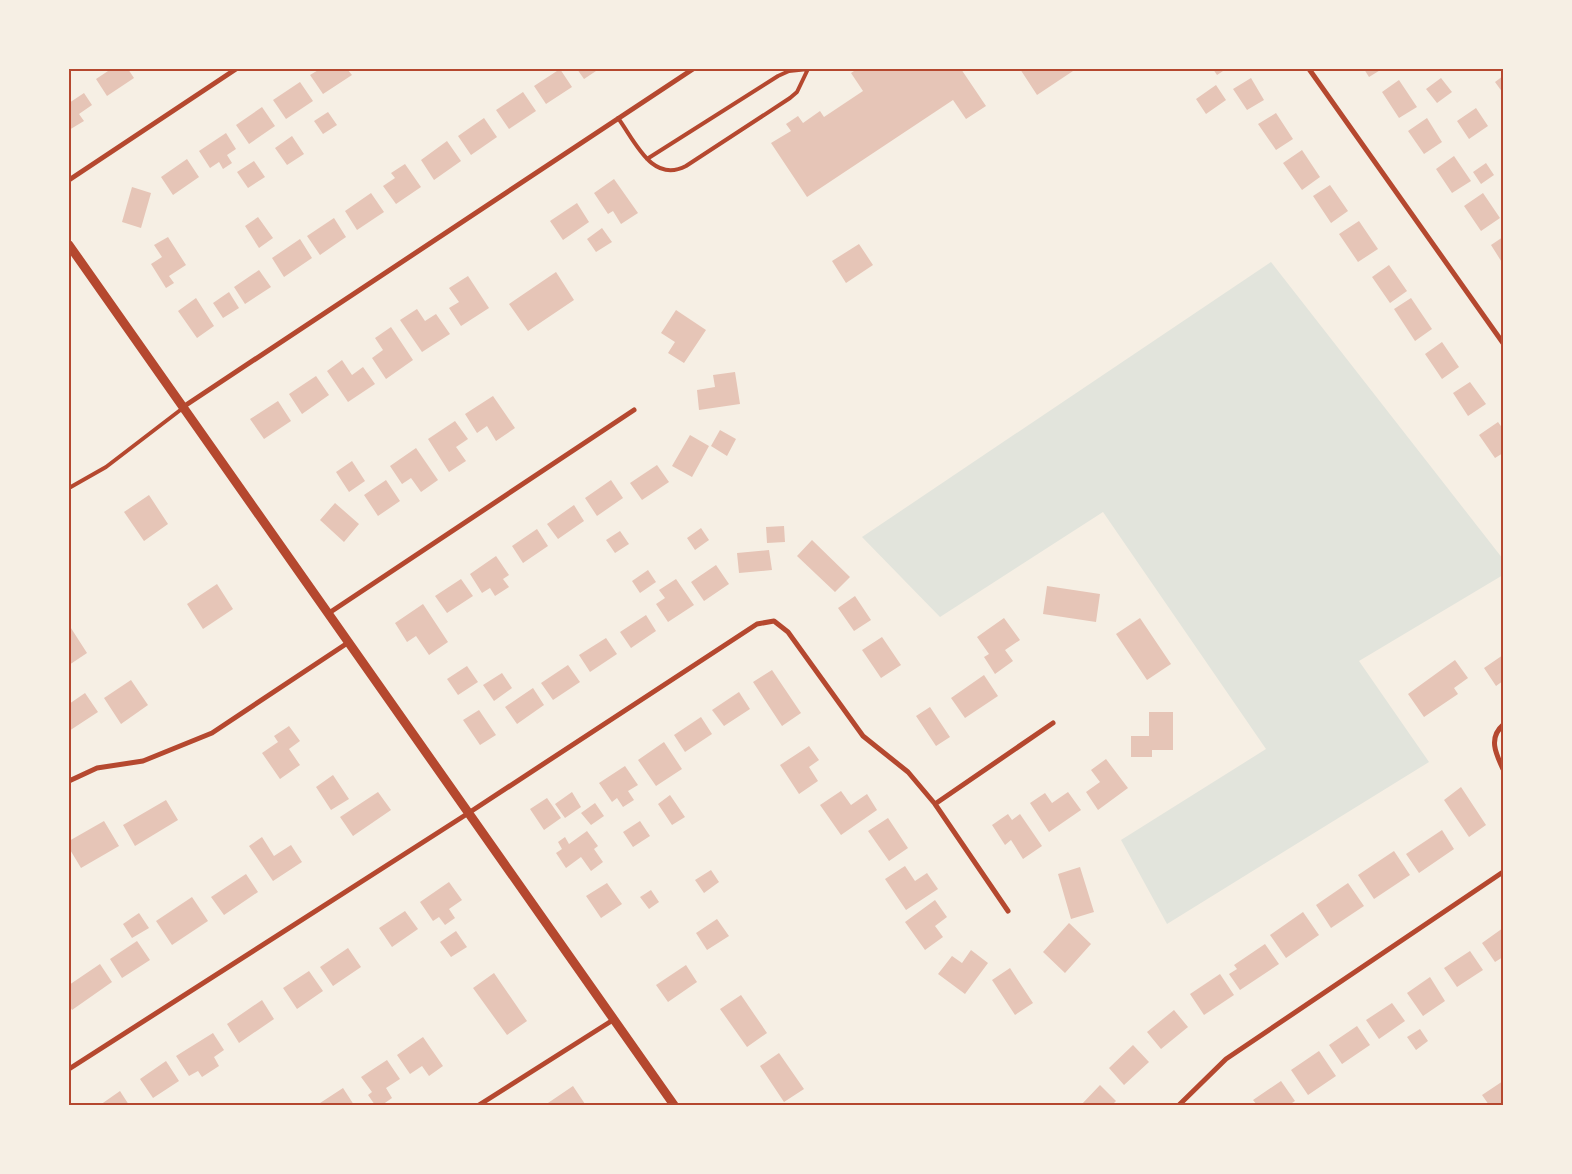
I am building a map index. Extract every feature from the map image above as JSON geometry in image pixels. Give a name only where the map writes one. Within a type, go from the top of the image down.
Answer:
[{"type":"street","points":[[69,180],[236,69]]},
{"type":"street","points":[[182,408],[693,69]]},
{"type":"street","points":[[1309,69],[1503,343]]},
{"type":"street","points":[[69,245],[674,1105]]},
{"type":"street","points":[[329,613],[634,410]]},
{"type":"street","points":[[69,1069],[468,814],[757,624],[774,621],[788,632],[863,736],[908,772],[935,804],[1008,911]]},
{"type":"street","points":[[69,781],[97,768],[143,761],[212,732],[349,641]]},
{"type":"street","points":[[935,804],[1054,723]]},
{"type":"street","points":[[1503,725],[1498,730],[1493,749],[1503,769]]},
{"type":"street","points":[[1179,1105],[1188,1093],[1226,1059],[1503,872]]},
{"type":"street","points":[[479,1105],[613,1020]]},
{"type":"lane","points":[[618,118],[646,159],[664,171],[675,171],[686,166],[790,98],[797,92],[808,69]]},
{"type":"lane","points":[[646,159],[778,76],[789,71],[808,69]]},
{"type":"lane","points":[[69,488],[106,467],[182,408]]},
{"type":"shaded area","points":[[1271,262],[1503,559],[1503,575],[1359,661],[1429,762],[1167,924],[1121,840],[1266,749],[1103,512],[940,617],[862,537]]},
{"type":"building","points":[[111,69],[128,69],[134,78],[107,96],[96,79]]},
{"type":"building","points":[[320,69],[347,69],[352,75],[323,94],[310,75]]},
{"type":"building","points":[[560,69],[572,87],[546,104],[534,86]]},
{"type":"building","points":[[577,69],[599,69],[584,79]]},
{"type":"building","points":[[857,69],[961,69],[986,106],[966,119],[953,100],[807,197],[771,143],[791,131],[786,124],[798,116],[803,123],[820,111],[824,117],[863,91],[851,73]]},
{"type":"building","points":[[1020,69],[1076,69],[1037,95]]},
{"type":"building","points":[[1213,69],[1226,69],[1217,75]]},
{"type":"building","points":[[1364,69],[1382,69],[1369,77]]},
{"type":"building","points":[[1503,76],[1503,93],[1495,82]]},
{"type":"building","points":[[1251,78],[1264,100],[1247,110],[1233,89]]},
{"type":"building","points":[[1441,78],[1452,92],[1437,103],[1426,89]]},
{"type":"building","points":[[1399,80],[1417,107],[1399,118],[1382,92]]},
{"type":"building","points":[[300,82],[313,101],[286,119],[273,100]]},
{"type":"building","points":[[1216,85],[1226,100],[1206,114],[1196,99]]},
{"type":"building","points":[[523,92],[536,111],[509,129],[496,110]]},
{"type":"building","points":[[84,93],[92,105],[79,114],[84,121],[69,130],[69,103]]},
{"type":"building","points":[[262,107],[275,126],[249,144],[236,125]]},
{"type":"building","points":[[1476,108],[1488,126],[1469,139],[1457,121]]},
{"type":"building","points":[[328,112],[337,125],[323,134],[314,121]]},
{"type":"building","points":[[1276,113],[1293,139],[1276,150],[1258,124]]},
{"type":"building","points":[[484,118],[497,137],[471,155],[458,136]]},
{"type":"building","points":[[1427,118],[1442,142],[1424,154],[1408,131]]},
{"type":"building","points":[[226,133],[236,149],[227,155],[232,163],[223,169],[219,162],[210,168],[199,151]]},
{"type":"building","points":[[292,136],[304,154],[287,165],[275,148]]},
{"type":"building","points":[[447,141],[461,161],[434,180],[421,160]]},
{"type":"building","points":[[1302,150],[1320,177],[1302,190],[1283,163]]},
{"type":"building","points":[[1454,156],[1471,181],[1452,193],[1436,169]]},
{"type":"building","points":[[187,159],[199,177],[173,195],[161,177]]},
{"type":"building","points":[[254,161],[265,177],[248,188],[237,172]]},
{"type":"building","points":[[1486,163],[1494,175],[1481,184],[1473,172]]},
{"type":"building","points":[[405,164],[421,187],[396,204],[383,186],[395,178],[391,173]]},
{"type":"building","points":[[614,179],[638,213],[621,224],[613,211],[608,214],[594,193]]},
{"type":"building","points":[[1330,185],[1348,211],[1331,223],[1313,196]]},
{"type":"building","points":[[132,187],[151,193],[141,228],[122,222]]},
{"type":"building","points":[[371,193],[384,212],[357,230],[345,211]]},
{"type":"building","points":[[1483,193],[1500,218],[1481,231],[1464,206]]},
{"type":"building","points":[[577,203],[589,222],[563,240],[550,221]]},
{"type":"building","points":[[258,217],[273,238],[259,248],[245,226]]},
{"type":"building","points":[[334,218],[346,237],[320,255],[307,236]]},
{"type":"building","points":[[1359,221],[1378,249],[1358,262],[1339,234]]},
{"type":"building","points":[[602,228],[612,242],[596,252],[587,239]]},
{"type":"building","points":[[168,237],[186,265],[169,276],[174,283],[166,288],[151,264],[162,257],[154,245]]},
{"type":"building","points":[[1503,237],[1503,264],[1491,245]]},
{"type":"building","points":[[300,239],[312,258],[284,277],[272,258]]},
{"type":"building","points":[[859,244],[873,265],[846,283],[832,261]]},
{"type":"building","points":[[1389,265],[1407,291],[1390,303],[1372,277]]},
{"type":"building","points":[[259,270],[271,287],[245,304],[234,287]]},
{"type":"building","points":[[556,272],[574,300],[528,331],[509,304]]},
{"type":"building","points":[[468,276],[489,308],[461,326],[449,308],[459,302],[449,288]]},
{"type":"building","points":[[229,292],[239,308],[223,318],[213,303]]},
{"type":"building","points":[[196,298],[214,326],[197,338],[178,311]]},
{"type":"building","points":[[1411,298],[1432,329],[1415,341],[1394,309]]},
{"type":"building","points":[[417,309],[425,321],[436,314],[450,334],[422,352],[400,320]]},
{"type":"building","points":[[676,310],[706,330],[684,363],[668,353],[675,342],[661,333]]},
{"type":"building","points":[[391,327],[413,360],[386,379],[372,358],[383,350],[375,338]]},
{"type":"building","points":[[1442,342],[1459,367],[1442,379],[1425,354]]},
{"type":"building","points":[[342,360],[352,375],[363,367],[375,384],[348,402],[327,371]]},
{"type":"building","points":[[735,372],[740,404],[699,410],[697,390],[715,387],[713,375]]},
{"type":"building","points":[[316,376],[329,395],[302,414],[289,394]]},
{"type":"building","points":[[1470,382],[1486,404],[1468,416],[1453,393]]},
{"type":"building","points":[[493,396],[515,428],[496,441],[487,426],[477,433],[465,414]]},
{"type":"building","points":[[278,401],[291,421],[264,439],[250,419]]},
{"type":"building","points":[[455,421],[468,439],[456,447],[466,461],[449,472],[428,439]]},
{"type":"building","points":[[1498,422],[1503,429],[1503,453],[1495,458],[1479,435]]},
{"type":"building","points":[[720,430],[736,439],[727,456],[711,446]]},
{"type":"building","points":[[690,435],[709,446],[692,477],[672,466]]},
{"type":"building","points":[[416,448],[438,480],[421,492],[411,478],[402,484],[390,466]]},
{"type":"building","points":[[352,461],[365,481],[349,492],[336,472]]},
{"type":"building","points":[[657,465],[669,482],[642,500],[630,483]]},
{"type":"building","points":[[386,480],[400,501],[378,516],[364,495]]},
{"type":"building","points":[[611,480],[623,498],[597,516],[585,498]]},
{"type":"building","points":[[149,495],[168,524],[144,541],[124,512]]},
{"type":"building","points":[[335,503],[359,524],[344,542],[320,520]]},
{"type":"building","points":[[574,505],[584,521],[558,539],[547,524]]},
{"type":"building","points":[[784,526],[785,542],[767,543],[766,527]]},
{"type":"building","points":[[701,528],[709,540],[695,550],[687,538]]},
{"type":"building","points":[[537,529],[548,546],[523,563],[512,546]]},
{"type":"building","points":[[620,531],[629,544],[615,553],[606,540]]},
{"type":"building","points":[[812,540],[850,577],[835,592],[797,556]]},
{"type":"building","points":[[769,550],[772,570],[739,573],[737,553]]},
{"type":"building","points":[[496,556],[509,575],[503,579],[509,587],[495,596],[490,588],[482,593],[470,574]]},
{"type":"building","points":[[716,565],[729,584],[704,601],[691,582]]},
{"type":"building","points":[[648,570],[656,582],[640,593],[632,581]]},
{"type":"building","points":[[461,579],[473,596],[447,613],[435,596]]},
{"type":"building","points":[[676,579],[694,605],[668,622],[656,604],[665,598],[659,590]]},
{"type":"building","points":[[217,584],[233,609],[203,629],[187,604]]},
{"type":"building","points":[[1047,586],[1100,594],[1096,622],[1043,614]]},
{"type":"building","points":[[855,596],[871,620],[854,631],[838,608]]},
{"type":"building","points":[[423,604],[448,642],[429,655],[416,636],[407,642],[395,623]]},
{"type":"building","points":[[646,615],[656,631],[631,648],[620,632]]},
{"type":"building","points":[[1004,618],[1020,640],[1005,650],[1013,661],[995,674],[984,657],[989,654],[977,637]]},
{"type":"building","points":[[1140,618],[1171,664],[1147,680],[1116,634]]},
{"type":"building","points":[[69,625],[87,653],[69,665]]},
{"type":"building","points":[[882,637],[901,665],[881,678],[862,650]]},
{"type":"building","points":[[606,638],[617,654],[590,672],[579,655]]},
{"type":"building","points":[[1503,655],[1503,681],[1496,686],[1484,668]]},
{"type":"building","points":[[1455,660],[1468,678],[1454,688],[1458,694],[1424,717],[1408,694]]},
{"type":"building","points":[[568,665],[580,682],[553,700],[541,683]]},
{"type":"building","points":[[467,666],[478,682],[458,695],[447,679]]},
{"type":"building","points":[[772,670],[801,713],[782,726],[753,682]]},
{"type":"building","points":[[502,673],[512,688],[494,701],[483,685]]},
{"type":"building","points":[[984,675],[998,696],[965,718],[951,698]]},
{"type":"building","points":[[131,680],[148,705],[121,724],[104,698]]},
{"type":"building","points":[[533,688],[544,705],[517,724],[505,707]]},
{"type":"building","points":[[739,692],[750,709],[724,726],[712,710]]},
{"type":"building","points":[[85,693],[98,712],[69,731],[69,704]]},
{"type":"building","points":[[930,707],[950,737],[936,746],[916,716]]},
{"type":"building","points":[[479,710],[496,735],[480,745],[463,720]]},
{"type":"building","points":[[1149,712],[1173,712],[1173,750],[1152,750],[1152,757],[1131,757],[1131,736],[1149,736]]},
{"type":"building","points":[[701,717],[712,734],[685,752],[674,735]]},
{"type":"building","points":[[289,726],[300,741],[289,749],[300,765],[280,779],[262,753],[278,742],[274,736]]},
{"type":"building","points":[[664,742],[682,769],[656,786],[638,760]]},
{"type":"building","points":[[809,746],[819,760],[809,767],[818,781],[799,794],[780,765]]},
{"type":"building","points":[[1106,759],[1128,788],[1098,810],[1086,792],[1100,782],[1091,770]]},
{"type":"building","points":[[625,766],[638,785],[628,791],[634,800],[623,807],[617,798],[612,802],[599,783]]},
{"type":"building","points":[[333,775],[349,799],[331,810],[316,787]]},
{"type":"building","points":[[1461,787],[1486,825],[1469,837],[1444,800]]},
{"type":"building","points":[[841,791],[851,805],[867,794],[877,810],[841,835],[820,805]]},
{"type":"building","points":[[378,792],[391,810],[353,836],[340,817]]},
{"type":"building","points":[[572,792],[581,807],[565,818],[555,804]]},
{"type":"building","points":[[1068,792],[1081,810],[1049,832],[1030,803],[1045,793],[1052,803]]},
{"type":"building","points":[[670,795],[685,817],[672,825],[658,804]]},
{"type":"building","points":[[547,798],[561,818],[544,830],[530,809]]},
{"type":"building","points":[[166,800],[178,820],[135,846],[123,825]]},
{"type":"building","points":[[595,803],[604,816],[591,825],[581,813]]},
{"type":"building","points":[[1008,814],[1012,820],[1020,814],[1042,846],[1023,859],[1011,840],[1005,845],[992,825]]},
{"type":"building","points":[[888,818],[908,848],[889,861],[868,831]]},
{"type":"building","points":[[104,821],[119,846],[81,868],[69,848],[69,841]]},
{"type":"building","points":[[640,821],[650,836],[633,847],[623,832]]},
{"type":"building","points":[[1442,830],[1454,849],[1419,873],[1406,854]]},
{"type":"building","points":[[587,831],[598,846],[594,849],[603,862],[591,871],[581,857],[566,868],[556,853],[562,849],[558,842],[565,837],[569,844]]},
{"type":"building","points":[[262,837],[274,856],[291,845],[302,862],[273,881],[249,846]]},
{"type":"building","points":[[1394,851],[1410,875],[1374,899],[1358,875]]},
{"type":"building","points":[[905,866],[915,881],[927,873],[938,889],[906,910],[885,879]]},
{"type":"building","points":[[1080,867],[1094,912],[1071,919],[1058,874]]},
{"type":"building","points":[[711,870],[719,882],[704,893],[695,880]]},
{"type":"building","points":[[246,874],[258,892],[224,915],[211,897]]},
{"type":"building","points":[[449,882],[462,900],[449,909],[455,918],[445,925],[439,917],[433,921],[420,902]]},
{"type":"building","points":[[607,883],[622,904],[601,918],[586,896]]},
{"type":"building","points":[[1348,883],[1364,906],[1331,928],[1316,905]]},
{"type":"building","points":[[651,890],[659,902],[649,909],[640,897]]},
{"type":"building","points":[[192,897],[208,921],[172,945],[156,921]]},
{"type":"building","points":[[935,900],[947,917],[935,926],[943,937],[925,950],[905,922]]},
{"type":"building","points":[[405,911],[418,929],[392,947],[379,928]]},
{"type":"building","points":[[1303,912],[1319,935],[1286,958],[1270,935]]},
{"type":"building","points":[[139,913],[149,928],[132,938],[123,924]]},
{"type":"building","points":[[717,919],[729,936],[707,950],[696,933]]},
{"type":"building","points":[[1069,923],[1091,944],[1065,973],[1043,952]]},
{"type":"building","points":[[1503,928],[1503,957],[1495,962],[1482,943]]},
{"type":"building","points":[[456,931],[467,947],[451,957],[440,942]]},
{"type":"building","points":[[137,941],[150,960],[122,978],[110,959]]},
{"type":"building","points":[[1265,944],[1279,964],[1240,990],[1229,974],[1237,969],[1234,965]]},
{"type":"building","points":[[348,948],[361,967],[333,986],[320,967]]},
{"type":"building","points":[[971,950],[988,963],[965,994],[938,974],[952,956],[962,963]]},
{"type":"building","points":[[1470,951],[1483,970],[1457,987],[1444,968]]},
{"type":"building","points":[[100,964],[112,982],[72,1010],[69,1005],[69,985]]},
{"type":"building","points":[[686,965],[697,982],[668,1002],[656,985]]},
{"type":"building","points":[[1010,968],[1033,1003],[1015,1015],[992,980]]},
{"type":"building","points":[[309,971],[323,991],[297,1009],[283,988]]},
{"type":"building","points":[[494,973],[527,1021],[507,1035],[473,988]]},
{"type":"building","points":[[1220,974],[1234,995],[1204,1015],[1190,994]]},
{"type":"building","points":[[1430,977],[1445,1001],[1423,1016],[1407,993]]},
{"type":"building","points":[[741,995],[767,1033],[747,1047],[720,1009]]},
{"type":"building","points":[[262,1000],[274,1019],[239,1043],[227,1024]]},
{"type":"building","points":[[1392,1003],[1405,1021],[1379,1039],[1366,1020]]},
{"type":"building","points":[[1174,1010],[1188,1027],[1161,1049],[1147,1032]]},
{"type":"building","points":[[1357,1026],[1370,1045],[1342,1064],[1329,1045]]},
{"type":"building","points":[[1420,1029],[1428,1041],[1416,1050],[1407,1037]]},
{"type":"building","points":[[213,1033],[224,1050],[214,1057],[219,1066],[202,1077],[198,1071],[189,1076],[176,1056]]},
{"type":"building","points":[[423,1037],[443,1066],[429,1076],[422,1066],[410,1074],[397,1055]]},
{"type":"building","points":[[1133,1045],[1149,1062],[1124,1085],[1109,1068]]},
{"type":"building","points":[[1319,1051],[1336,1076],[1308,1095],[1291,1070]]},
{"type":"building","points":[[779,1053],[804,1089],[784,1102],[760,1066]]},
{"type":"building","points":[[387,1060],[400,1079],[386,1088],[392,1098],[382,1105],[375,1105],[368,1095],[372,1092],[361,1077]]},
{"type":"building","points":[[166,1061],[179,1081],[153,1098],[140,1079]]},
{"type":"building","points":[[1281,1081],[1295,1101],[1289,1105],[1257,1105],[1253,1100]]},
{"type":"building","points":[[1503,1081],[1503,1105],[1489,1105],[1482,1095]]},
{"type":"building","points":[[1100,1085],[1116,1101],[1112,1105],[1081,1105]]},
{"type":"building","points":[[573,1086],[585,1104],[545,1105]]},
{"type":"building","points":[[343,1088],[354,1105],[317,1105]]},
{"type":"building","points":[[120,1091],[129,1105],[100,1105]]}]
